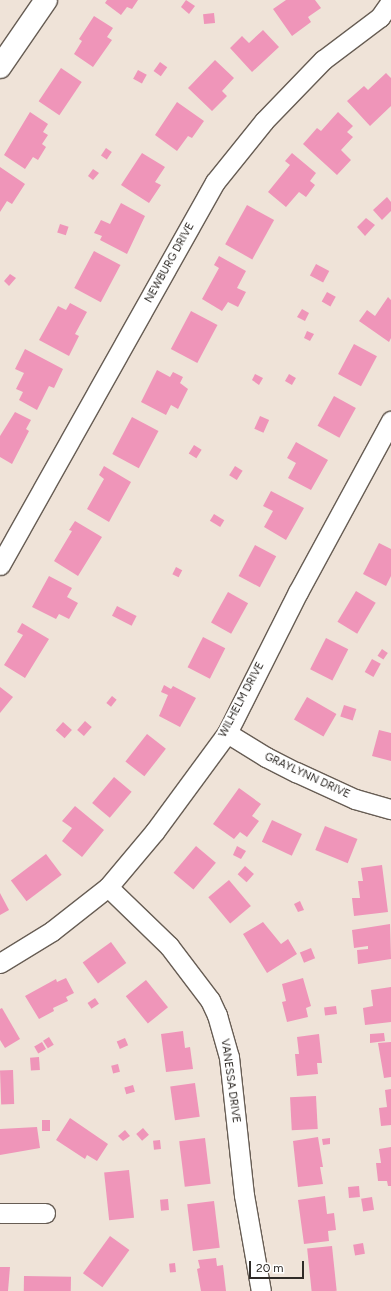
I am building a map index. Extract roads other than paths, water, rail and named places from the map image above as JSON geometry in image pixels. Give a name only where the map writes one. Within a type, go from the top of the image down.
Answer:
[{"type":"street","points":[[0,67],[46,0]]},
{"type":"street","name":"NEWBURG DRIVE","points":[[0,565],[215,182],[264,121],[323,60],[380,17],[391,1]]},
{"type":"street","name":"WILHELM DRIVE","points":[[0,963],[52,931],[108,887],[155,831],[227,733],[298,592],[391,421]]},
{"type":"street","name":"GRAYLYNN DRIVE","points":[[227,733],[266,757],[296,772],[355,798],[391,809]]},
{"type":"street","name":"VANESSA DRIVE","points":[[108,887],[169,946],[210,1000],[217,1015],[229,1057],[244,1195],[261,1291]]},
{"type":"street","points":[[0,1213],[45,1213]]}]
